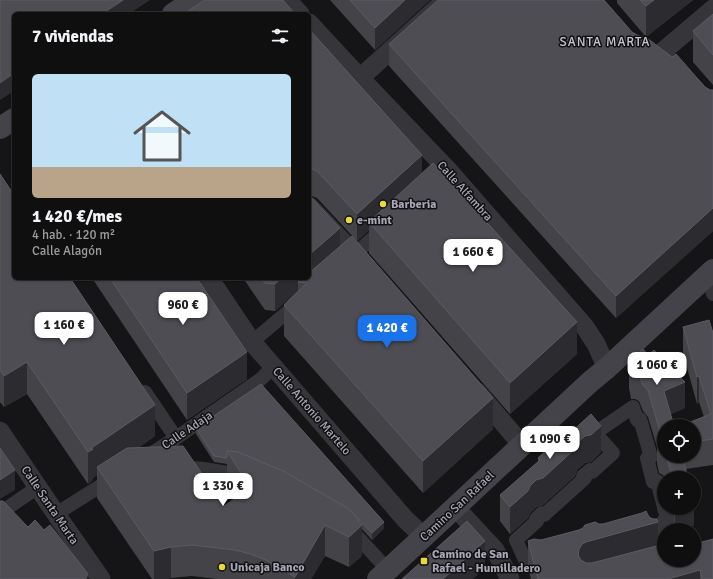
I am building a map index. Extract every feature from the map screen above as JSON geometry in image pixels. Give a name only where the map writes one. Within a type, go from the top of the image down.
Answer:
[{"type":"main road","points":[[176,12],[194,0]]},
{"type":"main road","points":[[0,128],[12,120]]},
{"type":"main road","name":"Camino San Rafael","points":[[383,574],[523,446],[590,382],[711,280]]},
{"type":"street","points":[[288,0],[298,12]]},
{"type":"street","points":[[360,78],[446,0]]},
{"type":"street","points":[[662,55],[713,9]]},
{"type":"street","name":"Calle Alfambra","points":[[311,25],[360,78],[442,176],[585,327],[596,344],[607,368]]},
{"type":"street","points":[[311,208],[372,273]]},
{"type":"street","points":[[337,270],[390,223]]},
{"type":"street","name":"Calle Antonio Martelo","points":[[211,280],[252,342],[405,519],[424,537]]},
{"type":"street","points":[[252,342],[306,296]]},
{"type":"street","name":"Calle Adaja","points":[[260,483],[240,475],[204,469],[135,466],[261,379],[274,366]]},
{"type":"street","points":[[465,379],[523,446]]},
{"type":"street","points":[[140,384],[176,438]]},
{"type":"street","points":[[557,554],[539,559],[538,556],[525,560],[516,540],[537,521],[536,519],[542,513],[544,515],[585,478],[583,476],[590,470],[592,472],[613,453],[595,433],[633,407],[637,420],[640,419],[651,457],[647,458],[654,482],[657,481]]},
{"type":"street","name":"Calle Santa Marta","points":[[0,431],[101,579]]},
{"type":"street","points":[[56,514],[122,473]]},
{"type":"street","points":[[0,513],[38,487]]},
{"type":"street","points":[[456,508],[495,550],[510,579]]},
{"type":"street","points":[[665,523],[664,520],[668,519],[667,515]]},
{"type":"street","points":[[334,521],[354,533],[383,574]]},
{"type":"street","points":[[640,532],[639,529],[652,525],[655,538],[657,537]]},
{"type":"building","points":[[0,0],[123,0],[105,12],[12,12],[12,74],[0,83]]},
{"type":"building","points":[[205,0],[283,0],[293,12],[187,12]]},
{"type":"building","points":[[350,0],[405,0],[375,28]]},
{"type":"building","points":[[438,0],[604,0],[632,32],[647,38],[672,57],[676,54],[705,87],[713,90],[713,208],[616,296],[389,44]]},
{"type":"building","points":[[640,0],[654,0],[646,6]]},
{"type":"building","points":[[713,14],[713,55],[693,31]]},
{"type":"building","points":[[311,31],[422,155],[357,214],[317,171],[312,169]]},
{"type":"building","points":[[433,163],[577,322],[510,383],[369,222]]},
{"type":"building","points":[[0,174],[12,192],[12,280],[71,280],[155,405],[90,449],[93,449],[88,452],[27,362],[4,376],[0,370]]},
{"type":"building","points":[[311,197],[340,228],[311,253]]},
{"type":"building","points":[[352,236],[493,398],[423,461],[284,305],[307,283],[298,282],[300,280],[311,280],[311,271]]},
{"type":"building","points":[[111,280],[198,280],[247,352],[187,393]]},
{"type":"building","points":[[263,280],[280,280],[275,284],[265,283]]},
{"type":"building","points":[[709,320],[713,333],[713,439],[701,441],[701,419],[698,419],[711,414],[699,376],[697,377],[683,327]]},
{"type":"building","points":[[643,349],[648,355],[654,350],[685,382],[664,391],[672,419],[657,419],[657,421],[648,390],[643,385],[639,375],[631,373],[629,362]]},
{"type":"building","points":[[261,384],[384,522],[372,533],[349,509],[283,471],[238,452],[227,451],[227,458],[214,456],[196,428]]},
{"type":"building","points":[[591,414],[601,426],[591,435],[585,436],[577,443],[575,449],[543,478],[536,480],[530,486],[528,491],[510,507],[500,495],[540,460],[538,458],[556,441],[558,444]]},
{"type":"building","points":[[183,446],[224,506],[251,488],[227,451],[238,452],[283,471],[349,509],[362,525],[349,537],[325,525],[295,577],[266,560],[235,550],[192,545],[171,547],[154,551],[97,467],[127,448]]},
{"type":"building","points":[[0,448],[15,470],[0,480]]},
{"type":"building","points":[[668,463],[684,463],[686,471],[671,471]]},
{"type":"building","points":[[0,501],[3,501],[28,527],[35,520],[44,530],[50,525],[88,574],[85,579],[0,579]]},
{"type":"building","points":[[646,511],[649,517],[657,519],[658,522],[586,542],[582,544],[579,549],[578,555],[581,560],[586,563],[592,563],[657,546],[657,567],[701,567],[701,542],[713,539],[713,579],[702,579],[700,570],[668,579],[538,579],[528,541],[534,539],[541,540],[579,530],[585,525],[595,522],[603,524]]},
{"type":"building","points":[[467,521],[485,541],[443,579],[402,579]]},
{"type":"place","name":"Barberia","points":[[383,204]]},
{"type":"place","name":"e-mint","points":[[349,220]]},
{"type":"place","name":"Camino de San Rafael - Humilladero","points":[[424,561]]},
{"type":"place","name":"Unicaja Banco","points":[[222,567]]},
{"type":"district","name":"SANTA MARTA","points":[[605,41]]}]
